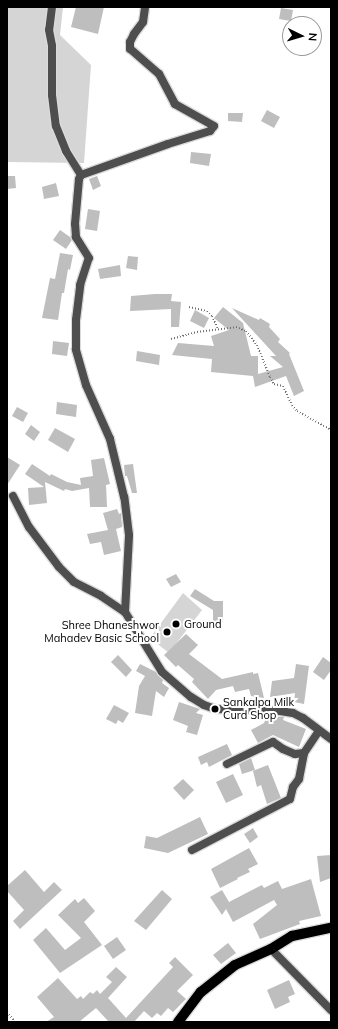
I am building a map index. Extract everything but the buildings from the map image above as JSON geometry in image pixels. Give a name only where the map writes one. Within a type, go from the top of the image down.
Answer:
[{"type":"main road","points":[[178,1022],[201,992],[235,965],[271,949],[292,936],[331,928]]},
{"type":"street","points":[[52,7],[49,30],[52,46],[52,95],[56,126],[66,151],[81,175]]},
{"type":"street","points":[[125,612],[129,535],[124,497],[110,439],[84,379],[76,349],[76,320],[80,285],[88,258],[76,237],[79,179],[81,175],[168,144],[210,131],[214,126],[175,104],[159,74],[130,49],[130,42],[143,22],[145,7]]},
{"type":"street","points":[[12,496],[29,528],[59,567],[74,582],[101,596],[125,612],[162,672],[191,697],[204,705],[215,709],[280,710],[293,713],[304,718],[331,740]]},
{"type":"street","points":[[192,850],[290,799],[293,787],[299,778],[304,753],[319,731]]},
{"type":"street","points":[[227,764],[273,742],[282,749],[295,754],[304,753]]},
{"type":"street","points":[[271,949],[331,1010]]},
{"type":"path","points":[[189,306],[207,311],[212,316],[218,329]]},
{"type":"path","points":[[171,339],[218,329],[236,327],[246,332],[257,345],[274,384],[283,386],[292,405],[297,411],[331,430]]},
{"type":"path","points":[[7,1012],[15,1022]]},
{"type":"shaded area","points":[[7,7],[63,7],[60,35],[91,65],[84,163],[7,162]]},
{"type":"shaded area","name":"Ground","points":[[183,593],[202,610],[169,653],[150,638]]},
{"type":"place","name":"Ground","points":[[176,624]]},
{"type":"place","name":"Shree Dhaneshwor Mahadev Basic School","points":[[167,632]]},
{"type":"place","name":"Sankalpa Milk Curd Shop","points":[[215,709]]}]
